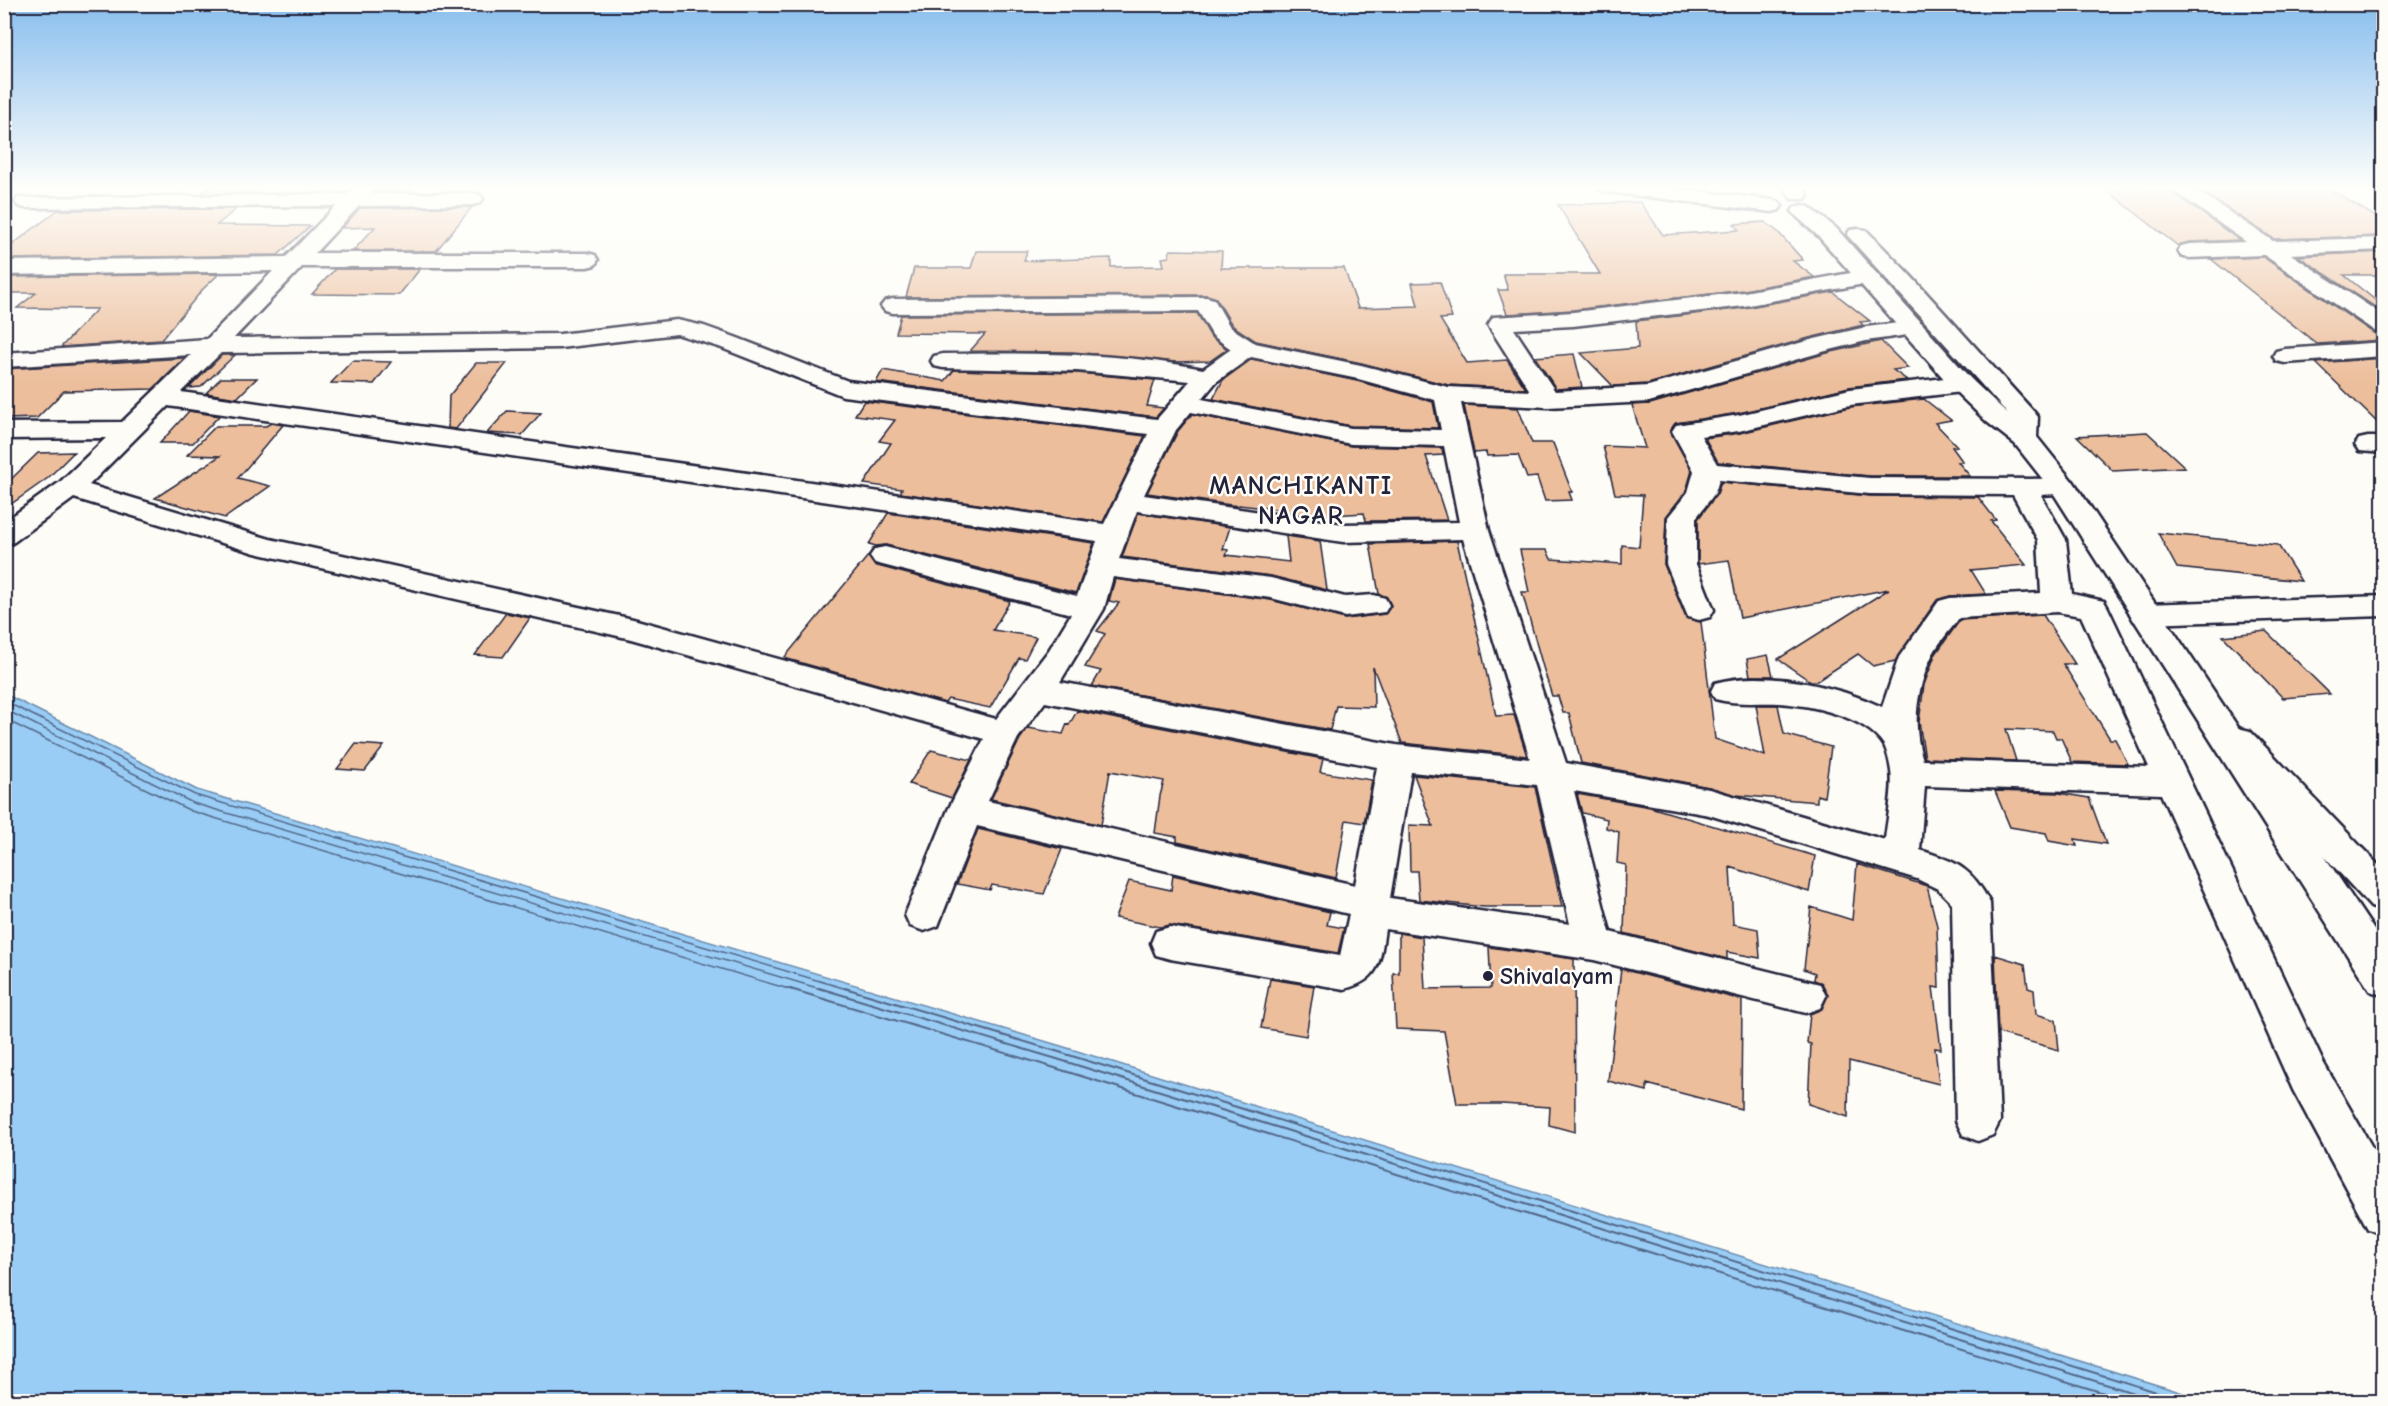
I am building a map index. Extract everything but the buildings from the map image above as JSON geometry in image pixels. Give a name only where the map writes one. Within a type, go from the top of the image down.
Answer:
[{"type":"street","points":[[4,536],[70,488],[126,430],[214,346],[303,252]]},
{"type":"street","points":[[1845,252],[1962,384],[1996,417],[2024,438],[2063,487],[2384,979]]},
{"type":"street","points":[[1874,252],[2025,417],[2024,438]]},
{"type":"street","points":[[2274,252],[2384,327]]},
{"type":"street","points":[[4,268],[293,262],[587,260]]},
{"type":"street","points":[[1548,399],[1500,325],[1501,322],[1573,320],[1744,298],[1868,278]]},
{"type":"street","points":[[893,306],[1206,304],[1221,331],[1248,349],[1361,372],[1447,395],[1548,399],[1648,394],[1819,345],[1866,334],[1914,328]]},
{"type":"street","points":[[4,360],[214,346],[560,341],[677,327],[727,342],[843,388],[1164,428]]},
{"type":"street","points":[[924,915],[966,810],[1004,733],[1061,657],[1089,609],[1113,534],[1164,428],[1207,377],[1248,349]]},
{"type":"street","points":[[2285,356],[2384,349]]},
{"type":"street","points":[[943,361],[998,360],[1120,367],[1182,372],[1207,377]]},
{"type":"street","points":[[1685,432],[1739,423],[1850,397],[1962,384]]},
{"type":"street","points":[[1648,394],[1685,432],[1708,471],[1701,493],[1682,517],[1681,564],[1699,610]]},
{"type":"street","points":[[1447,395],[1475,530],[1551,774],[1594,944]]},
{"type":"street","points":[[160,398],[536,451],[828,496],[1113,534]]},
{"type":"street","points":[[1182,404],[1351,436],[1455,438]]},
{"type":"street","points":[[4,431],[126,430]]},
{"type":"street","points":[[1708,471],[1870,486],[2063,487]]},
{"type":"street","points":[[70,488],[265,547],[633,629],[1004,733]]},
{"type":"street","points":[[2022,488],[2052,540],[2057,602]]},
{"type":"street","points":[[1127,501],[1343,532],[1475,530]]},
{"type":"street","points":[[885,556],[1089,609]]},
{"type":"street","points":[[1101,566],[1271,588],[1345,607],[1374,605]]},
{"type":"street","points":[[1901,859],[1909,773],[1899,739],[1899,707],[1915,657],[1950,608],[2057,602],[2092,608],[2308,1076],[2384,1213]]},
{"type":"street","points":[[2145,614],[2384,606]]},
{"type":"street","points":[[1037,689],[1396,758],[1551,774],[1709,802],[1901,859],[1950,877],[1966,890],[1971,903],[1978,1121]]},
{"type":"street","points":[[1727,691],[1748,690],[1806,695],[1844,704],[1872,716],[1899,739]]},
{"type":"street","points":[[2202,701],[2384,896]]},
{"type":"street","points":[[1170,943],[1336,973],[1347,973],[1356,968],[1360,961],[1396,758]]},
{"type":"street","points":[[1909,773],[2172,781]]},
{"type":"street","points":[[966,810],[1370,908],[1594,944],[1806,996]]},
{"type":"water","points":[[5,694],[197,790],[1061,1046],[2209,1401],[5,1401]]},
{"type":"place","name":"Shivalayam","points":[[1488,976]]},
{"type":"district","name":"MANCHIKANTI NAGAR","points":[[1301,501]]}]
